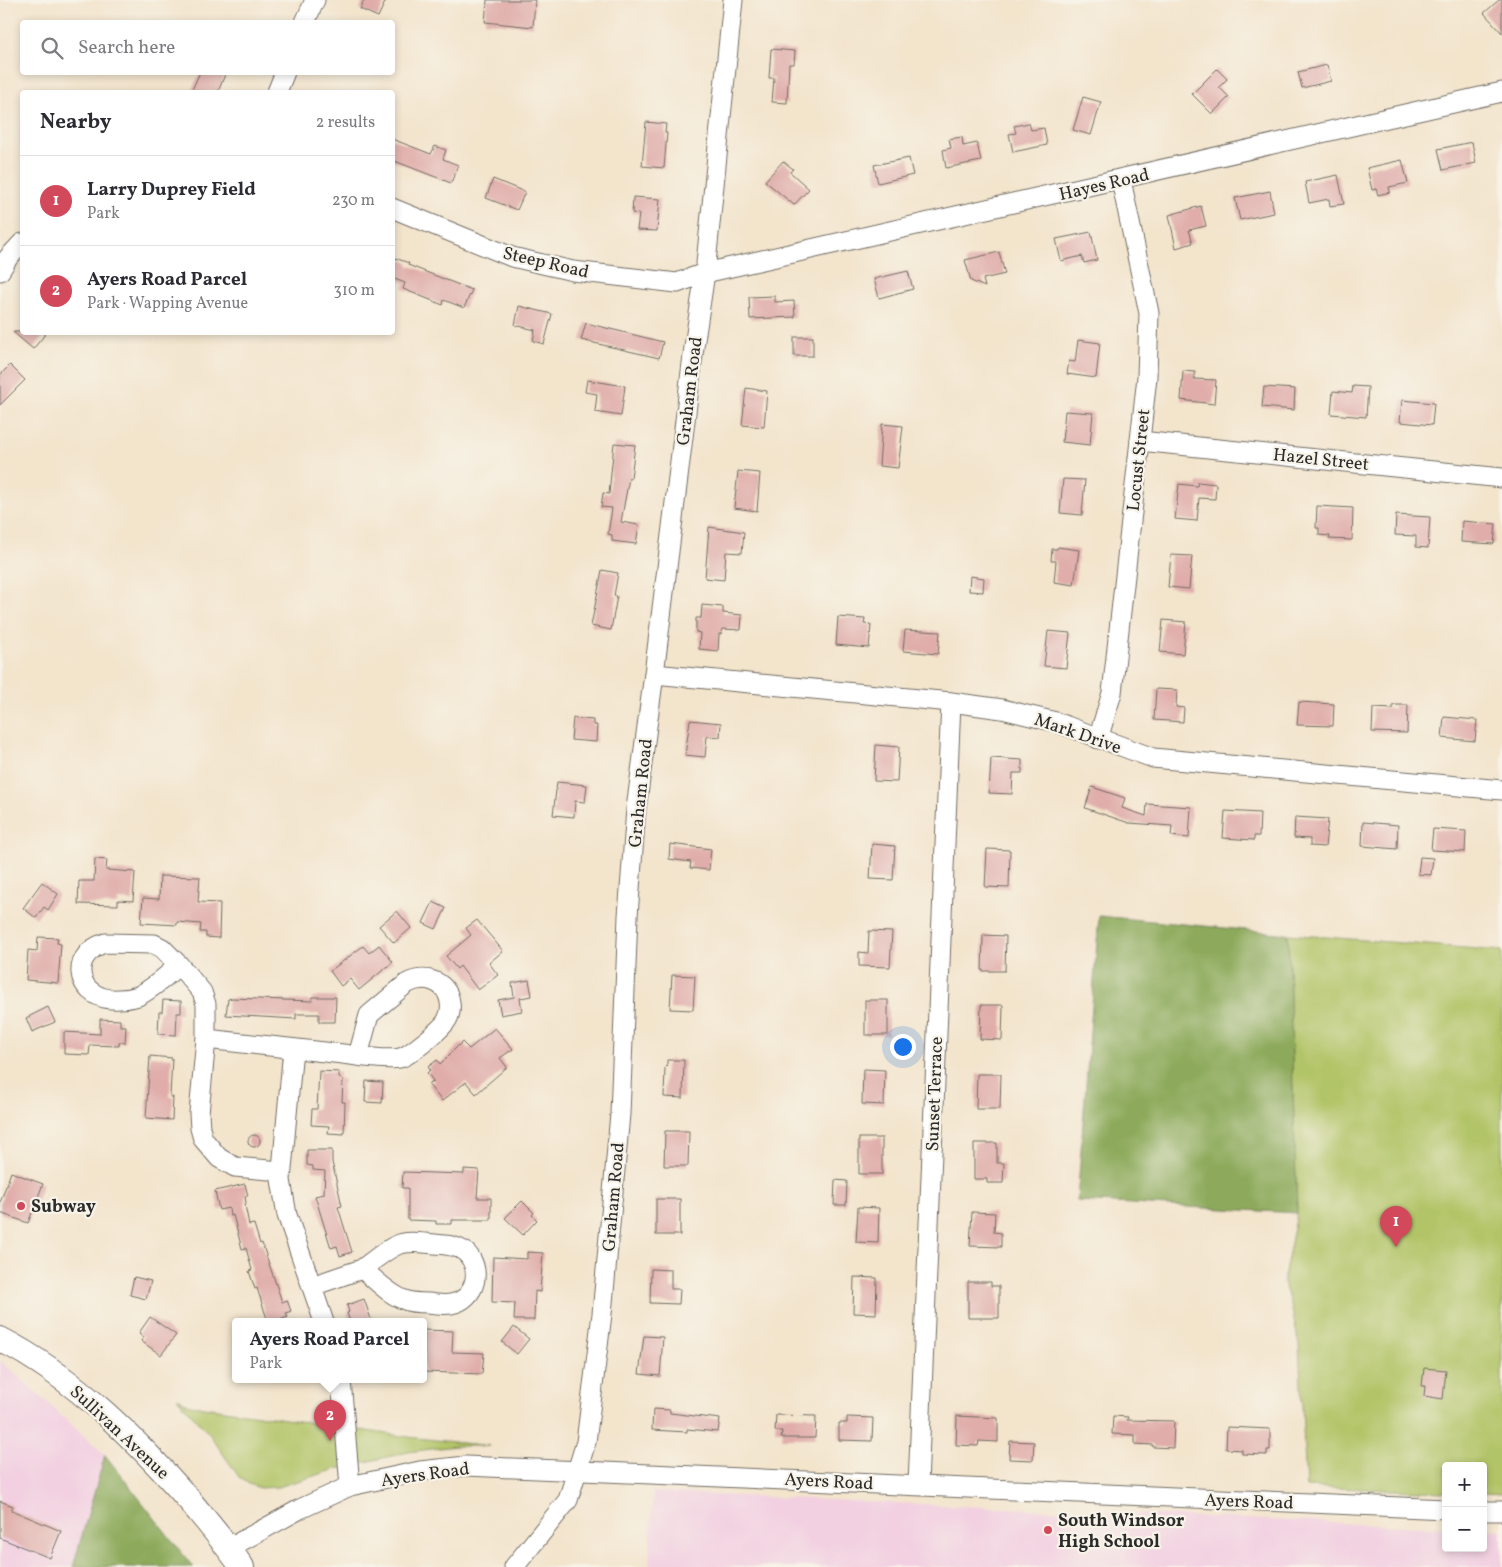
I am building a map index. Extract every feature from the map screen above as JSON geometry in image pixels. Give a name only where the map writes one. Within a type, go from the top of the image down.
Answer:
[{"type":"main road","name":"Sullivan Avenue","points":[[0,1339],[15,1346],[64,1380],[123,1430],[171,1480],[235,1557]]},
{"type":"street","points":[[307,20],[315,0]]},
{"type":"street","name":"Graham Road","points":[[514,1567],[568,1500],[586,1442],[602,1314],[620,1114],[628,916],[636,809],[705,273],[733,0]]},
{"type":"street","points":[[278,90],[284,75]]},
{"type":"street","name":"Hayes Road","points":[[705,273],[1502,92]]},
{"type":"street","name":"Locust Street","points":[[1098,739],[1112,693],[1147,377],[1149,313],[1121,180]]},
{"type":"street","name":"Steep Road","points":[[395,209],[512,257],[573,271],[677,283],[705,273]]},
{"type":"street","points":[[0,271],[8,258],[20,245]]},
{"type":"street","name":"Hazel Street","points":[[1140,441],[1502,478]]},
{"type":"street","name":"Mark Drive","points":[[654,674],[951,702],[1002,709],[1047,720],[1153,758],[1502,790]]},
{"type":"street","name":"Sunset Terrace","points":[[918,1485],[951,702]]},
{"type":"street","points":[[179,965],[143,993],[130,998],[112,1000],[94,995],[83,980],[81,971],[86,954],[91,949],[105,943],[154,944],[162,948],[179,965],[205,997],[207,1011],[206,1039],[199,1113],[203,1139],[218,1158],[235,1167],[281,1171]]},
{"type":"street","points":[[206,1039],[358,1056],[395,1059],[408,1055],[444,1024],[448,1018],[451,1005],[447,991],[434,981],[425,978],[406,984],[370,1015],[358,1056]]},
{"type":"street","points":[[293,1049],[281,1180],[287,1216],[323,1318]]},
{"type":"street","points":[[312,1286],[362,1269],[399,1244],[415,1242],[459,1248],[470,1257],[474,1264],[476,1278],[470,1292],[458,1302],[443,1304],[411,1302],[393,1294],[362,1269]]},
{"type":"street","points":[[341,1383],[350,1486]]},
{"type":"street","name":"Ayers Road","points":[[235,1557],[300,1509],[350,1486],[420,1471],[466,1466],[1442,1509]]},
{"type":"street","points":[[1487,1510],[1502,1511]]},
{"type":"shaded area","points":[[0,1360],[105,1455],[73,1567],[0,1567]]},
{"type":"shaded area","name":"South Windsor High School","points":[[653,1492],[1442,1528],[1442,1552],[1487,1552],[1487,1529],[1502,1530],[1502,1567],[649,1567]]},
{"type":"green space","points":[[1099,916],[1288,934],[1297,1213],[1077,1201]]},
{"type":"green space","points":[[1288,934],[1502,951],[1502,1494],[1487,1493],[1487,1462],[1442,1462],[1442,1492],[1306,1487],[1299,1345],[1291,1304],[1283,1282],[1297,1213]]},
{"type":"green space","points":[[177,1398],[190,1405],[408,1437],[490,1446],[455,1446],[408,1452],[337,1469],[278,1487],[260,1488],[249,1484],[239,1477],[210,1435]]},
{"type":"green space","points":[[105,1455],[193,1567],[73,1567]]},
{"type":"building","points":[[364,0],[386,0],[378,17],[360,9]]},
{"type":"building","points":[[487,0],[535,0],[533,27],[485,22]]},
{"type":"building","points":[[1499,0],[1502,0],[1502,33],[1484,13]]},
{"type":"building","points":[[771,49],[795,51],[794,64],[789,64],[787,103],[772,102],[774,78],[769,78]]},
{"type":"building","points":[[1327,65],[1331,81],[1302,88],[1298,72]]},
{"type":"building","points":[[1217,69],[1227,79],[1219,87],[1229,97],[1212,114],[1192,94]]},
{"type":"building","points":[[199,75],[225,75],[219,90],[192,90]]},
{"type":"building","points":[[1083,97],[1101,102],[1091,135],[1073,130]]},
{"type":"building","points":[[646,122],[666,124],[664,168],[642,166]]},
{"type":"building","points":[[1029,123],[1031,130],[1044,128],[1047,145],[1013,152],[1009,134],[1016,133],[1014,126]]},
{"type":"building","points":[[962,137],[963,146],[977,143],[981,161],[946,168],[943,150],[951,148],[949,139]]},
{"type":"building","points":[[395,140],[431,154],[435,146],[446,150],[443,159],[458,165],[451,183],[395,161]]},
{"type":"building","points":[[1472,142],[1476,163],[1443,170],[1438,149]]},
{"type":"building","points":[[909,158],[913,175],[878,183],[874,165]]},
{"type":"building","points":[[1402,160],[1408,183],[1389,187],[1390,192],[1378,195],[1376,189],[1372,190],[1367,168]]},
{"type":"building","points":[[783,161],[793,169],[790,172],[809,189],[794,205],[765,181]]},
{"type":"building","points":[[1338,175],[1344,204],[1330,206],[1329,199],[1309,203],[1305,182]]},
{"type":"building","points":[[493,179],[525,192],[517,210],[486,198]]},
{"type":"building","points":[[1270,191],[1274,213],[1240,220],[1235,198]]},
{"type":"building","points":[[633,197],[660,199],[657,231],[637,230],[639,214],[632,213]]},
{"type":"building","points":[[1201,206],[1206,226],[1189,230],[1193,243],[1176,248],[1169,215]]},
{"type":"building","points":[[1091,232],[1097,260],[1084,263],[1082,256],[1061,261],[1056,239]]},
{"type":"building","points":[[999,252],[1005,274],[983,279],[985,287],[971,281],[965,260]]},
{"type":"building","points":[[395,258],[472,290],[464,308],[444,300],[443,305],[403,289],[405,283],[395,279]]},
{"type":"building","points":[[908,271],[913,289],[879,298],[874,279]]},
{"type":"building","points":[[775,296],[775,302],[794,301],[795,317],[750,319],[749,297]]},
{"type":"building","points":[[519,306],[552,314],[544,344],[533,341],[535,330],[515,325]]},
{"type":"building","points":[[586,323],[663,342],[659,358],[581,340]]},
{"type":"building","points":[[13,332],[20,332],[20,335],[45,335],[33,349]]},
{"type":"building","points":[[794,337],[813,337],[813,356],[794,356]]},
{"type":"building","points":[[1078,340],[1100,343],[1096,378],[1067,374],[1069,361],[1075,362]]},
{"type":"building","points":[[10,365],[25,380],[0,405],[0,375]]},
{"type":"building","points":[[1183,371],[1195,372],[1194,379],[1216,380],[1214,404],[1181,400]]},
{"type":"building","points":[[587,380],[625,386],[621,416],[595,412],[597,394],[585,392]]},
{"type":"building","points":[[1353,386],[1368,387],[1366,417],[1331,414],[1333,391],[1352,393]]},
{"type":"building","points":[[1264,387],[1295,389],[1294,410],[1262,407]]},
{"type":"building","points":[[746,388],[767,391],[764,427],[742,425]]},
{"type":"building","points":[[1402,400],[1434,403],[1432,425],[1400,422]]},
{"type":"building","points":[[1065,411],[1093,413],[1090,445],[1062,442]]},
{"type":"building","points":[[882,424],[903,426],[898,468],[879,466]]},
{"type":"building","points":[[614,443],[635,445],[631,478],[629,478],[621,522],[639,525],[636,544],[612,541],[612,535],[608,534],[612,508],[601,507],[603,493],[609,494]]},
{"type":"building","points":[[738,471],[760,473],[757,511],[734,508]]},
{"type":"building","points":[[1063,479],[1085,480],[1082,515],[1060,513]]},
{"type":"building","points":[[1198,482],[1216,484],[1215,499],[1199,498],[1197,521],[1175,519],[1179,484],[1197,486]]},
{"type":"building","points":[[1317,506],[1353,508],[1352,540],[1329,539],[1330,536],[1319,535],[1319,528],[1316,528]]},
{"type":"building","points":[[1396,515],[1430,517],[1428,548],[1416,547],[1416,536],[1395,535]]},
{"type":"building","points":[[1462,521],[1496,524],[1494,544],[1461,542]]},
{"type":"building","points":[[709,527],[744,532],[742,553],[726,552],[724,580],[705,578]]},
{"type":"building","points":[[1058,547],[1079,550],[1074,585],[1054,582],[1056,561],[1051,561],[1052,549],[1057,549]]},
{"type":"building","points":[[1171,555],[1192,556],[1189,589],[1168,587]]},
{"type":"building","points":[[602,570],[618,573],[614,596],[617,596],[611,630],[591,626]]},
{"type":"building","points":[[970,576],[984,578],[983,592],[969,591]]},
{"type":"building","points":[[702,605],[723,607],[723,613],[742,615],[741,630],[722,629],[721,634],[719,634],[718,651],[699,649],[700,633],[696,632],[696,618],[701,618]]},
{"type":"building","points":[[838,617],[865,619],[864,624],[871,625],[869,648],[836,645]]},
{"type":"building","points":[[1163,620],[1186,622],[1183,654],[1160,652]]},
{"type":"building","points":[[905,630],[940,632],[938,654],[903,651]]},
{"type":"building","points":[[1048,631],[1070,633],[1066,668],[1044,666]]},
{"type":"building","points":[[1156,689],[1177,690],[1176,707],[1184,708],[1183,722],[1154,720]]},
{"type":"building","points":[[1299,702],[1334,704],[1333,726],[1297,725]]},
{"type":"building","points":[[1393,705],[1408,705],[1407,733],[1372,732],[1373,708],[1393,709]]},
{"type":"building","points":[[1444,717],[1477,720],[1475,741],[1442,738]]},
{"type":"building","points":[[573,718],[593,720],[593,725],[597,725],[596,742],[571,740]]},
{"type":"building","points":[[690,720],[721,723],[720,737],[707,736],[705,757],[685,755]]},
{"type":"building","points":[[876,745],[899,747],[897,782],[874,781]]},
{"type":"building","points":[[991,758],[1022,760],[1022,773],[1013,773],[1012,794],[989,793]]},
{"type":"building","points":[[557,782],[587,785],[585,802],[575,801],[574,817],[553,815]]},
{"type":"building","points":[[1092,787],[1125,798],[1122,808],[1146,816],[1147,804],[1191,807],[1189,838],[1171,836],[1172,826],[1129,823],[1085,808]]},
{"type":"building","points":[[1225,811],[1260,813],[1259,836],[1254,836],[1254,840],[1223,838]]},
{"type":"building","points":[[1295,817],[1328,819],[1325,847],[1310,846],[1310,839],[1294,838]]},
{"type":"building","points":[[1363,822],[1398,825],[1397,849],[1362,846]]},
{"type":"building","points":[[1433,829],[1466,831],[1465,852],[1431,850]]},
{"type":"building","points":[[670,844],[711,849],[709,870],[690,868],[691,862],[669,859]]},
{"type":"building","points":[[872,844],[895,846],[893,880],[870,879]]},
{"type":"building","points":[[987,849],[1010,850],[1009,888],[985,887]]},
{"type":"building","points":[[1420,857],[1433,858],[1431,875],[1418,874]]},
{"type":"building","points":[[95,859],[107,860],[106,870],[135,872],[133,901],[118,900],[118,905],[78,904],[79,881],[94,881]]},
{"type":"building","points":[[160,876],[200,877],[198,902],[220,903],[219,938],[206,937],[206,932],[200,932],[201,924],[177,922],[177,925],[141,923],[143,898],[159,899]]},
{"type":"building","points":[[42,882],[58,894],[48,910],[44,907],[36,918],[23,908]]},
{"type":"building","points":[[433,902],[446,908],[436,929],[423,923]]},
{"type":"building","points":[[397,911],[411,928],[394,943],[379,926]]},
{"type":"building","points":[[477,920],[503,951],[489,963],[498,975],[478,990],[460,966],[457,969],[446,956],[471,935],[466,928]]},
{"type":"building","points":[[869,931],[892,932],[890,967],[859,966],[859,952],[868,953]]},
{"type":"building","points":[[983,935],[1006,936],[1005,971],[982,971]]},
{"type":"building","points":[[38,937],[58,938],[57,943],[61,944],[58,983],[26,980],[28,950],[37,951]]},
{"type":"building","points":[[379,945],[393,962],[359,990],[350,979],[341,986],[330,971],[363,946],[369,953]]},
{"type":"building","points":[[672,975],[695,976],[693,1010],[670,1009]]},
{"type":"building","points":[[529,980],[532,996],[520,998],[522,1011],[501,1015],[498,1000],[514,997],[512,983]]},
{"type":"building","points":[[312,997],[336,997],[335,1022],[319,1022],[319,1014],[296,1014],[296,1019],[226,1015],[228,999],[232,998],[312,1001]]},
{"type":"building","points":[[163,1000],[181,1001],[181,1013],[177,1013],[176,1035],[158,1034],[159,1012],[162,1012]]},
{"type":"building","points":[[865,1000],[888,1000],[888,1035],[865,1035]]},
{"type":"building","points":[[981,1005],[1003,1005],[1002,1040],[980,1039]]},
{"type":"building","points":[[48,1007],[55,1022],[32,1032],[26,1018]]},
{"type":"building","points":[[100,1019],[120,1020],[120,1026],[126,1026],[125,1043],[119,1042],[119,1046],[90,1045],[89,1055],[64,1054],[64,1032],[100,1034]]},
{"type":"building","points":[[495,1028],[513,1049],[500,1058],[507,1067],[476,1094],[466,1082],[442,1101],[428,1084],[434,1082],[427,1073],[430,1070],[428,1067],[437,1060],[440,1064],[462,1042],[469,1049]]},
{"type":"building","points":[[150,1056],[172,1058],[170,1097],[173,1097],[172,1120],[146,1118]]},
{"type":"building","points":[[667,1060],[684,1060],[683,1098],[664,1097]]},
{"type":"building","points":[[863,1069],[885,1070],[884,1105],[862,1104]]},
{"type":"building","points":[[319,1071],[339,1072],[339,1078],[343,1079],[342,1102],[345,1102],[344,1134],[328,1133],[329,1126],[311,1125],[312,1109],[317,1109]]},
{"type":"building","points":[[977,1074],[1001,1074],[1000,1109],[976,1109]]},
{"type":"building","points":[[366,1081],[383,1082],[382,1103],[365,1102]]},
{"type":"building","points":[[665,1131],[689,1131],[688,1166],[664,1166]]},
{"type":"building","points":[[256,1135],[259,1136],[259,1146],[252,1147],[249,1146],[248,1139],[249,1136]]},
{"type":"building","points":[[859,1138],[882,1138],[882,1174],[859,1174]]},
{"type":"building","points":[[974,1143],[997,1143],[997,1163],[1004,1163],[1003,1183],[987,1183],[987,1179],[974,1179]]},
{"type":"building","points":[[307,1150],[332,1150],[332,1162],[342,1206],[338,1207],[352,1252],[340,1256],[337,1246],[331,1248],[315,1196],[324,1194],[325,1171],[313,1170],[313,1166],[307,1165]]},
{"type":"building","points":[[464,1169],[479,1170],[477,1198],[491,1198],[491,1220],[452,1220],[452,1224],[436,1224],[436,1221],[408,1220],[408,1188],[402,1188],[403,1172],[464,1174]]},
{"type":"building","points":[[11,1172],[43,1184],[28,1223],[0,1213],[0,1203]]},
{"type":"building","points":[[835,1180],[847,1181],[846,1205],[834,1205]]},
{"type":"building","points":[[245,1184],[248,1196],[245,1196],[245,1205],[249,1225],[254,1224],[282,1302],[287,1300],[291,1311],[286,1313],[288,1317],[267,1318],[249,1271],[252,1270],[246,1248],[242,1249],[233,1215],[230,1216],[229,1208],[219,1210],[215,1191]]},
{"type":"building","points":[[656,1199],[680,1199],[680,1235],[656,1235]]},
{"type":"building","points":[[522,1201],[534,1213],[532,1215],[537,1220],[523,1235],[505,1218]]},
{"type":"building","points":[[858,1207],[879,1208],[878,1243],[856,1242]]},
{"type":"building","points":[[972,1212],[995,1213],[994,1232],[1001,1233],[1001,1247],[970,1246]]},
{"type":"building","points":[[527,1252],[543,1253],[540,1292],[535,1291],[534,1320],[514,1320],[515,1303],[492,1302],[493,1257],[527,1259]]},
{"type":"building","points":[[651,1269],[671,1270],[671,1289],[680,1289],[679,1304],[650,1303]]},
{"type":"building","points":[[134,1277],[151,1281],[146,1299],[130,1295]]},
{"type":"building","points":[[854,1277],[877,1278],[876,1314],[853,1313]]},
{"type":"building","points":[[968,1282],[991,1282],[991,1286],[999,1286],[999,1318],[968,1318]]},
{"type":"building","points":[[364,1299],[371,1318],[349,1318],[347,1305]]},
{"type":"building","points":[[150,1317],[176,1335],[161,1355],[141,1341],[144,1337],[139,1333]]},
{"type":"building","points":[[514,1327],[529,1339],[517,1354],[502,1342]]},
{"type":"building","points":[[427,1330],[453,1331],[452,1352],[484,1353],[482,1374],[427,1372]]},
{"type":"building","points":[[644,1336],[663,1337],[660,1376],[639,1374]]},
{"type":"building","points":[[1424,1368],[1446,1370],[1443,1399],[1424,1396],[1425,1386],[1422,1386]]},
{"type":"building","points":[[653,1409],[670,1410],[670,1413],[720,1419],[718,1432],[687,1429],[687,1432],[652,1430]]},
{"type":"building","points":[[776,1415],[816,1416],[815,1438],[781,1438],[782,1431],[775,1431]]},
{"type":"building","points":[[957,1416],[998,1418],[998,1442],[979,1441],[978,1446],[956,1445]]},
{"type":"building","points":[[1113,1416],[1128,1417],[1127,1420],[1174,1421],[1173,1448],[1135,1444],[1135,1435],[1112,1434]]},
{"type":"building","points":[[847,1417],[873,1418],[872,1441],[839,1440],[839,1423],[847,1423]]},
{"type":"building","points":[[1227,1427],[1270,1429],[1270,1450],[1267,1450],[1267,1455],[1242,1454],[1242,1450],[1226,1449]]},
{"type":"building","points":[[1010,1441],[1034,1442],[1033,1460],[1009,1459]]},
{"type":"building","points":[[0,1501],[13,1506],[11,1510],[61,1531],[50,1558],[0,1538]]},
{"type":"place","name":"Subway","points":[[21,1206]]},
{"type":"place","name":"Larry Duprey Field","points":[[1396,1247]]},
{"type":"place","name":"Ayers Road Parcel","points":[[330,1441]]},
{"type":"place","name":"South Windsor High School","points":[[1048,1530]]}]
